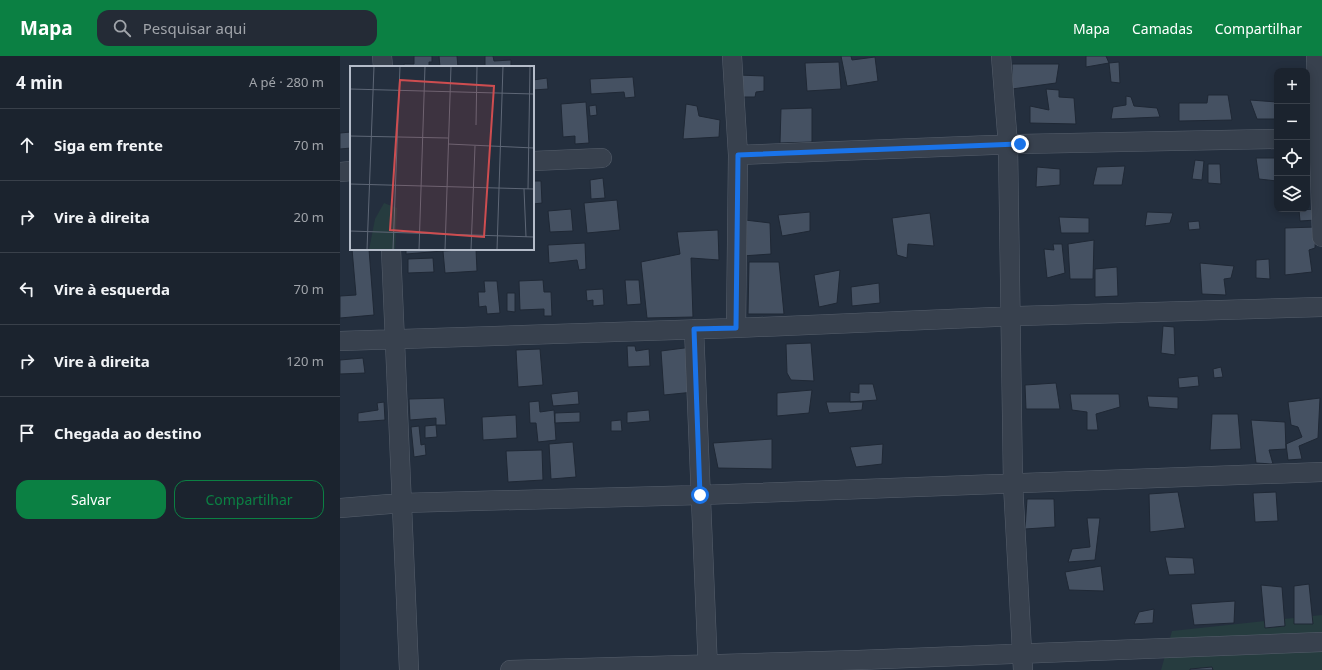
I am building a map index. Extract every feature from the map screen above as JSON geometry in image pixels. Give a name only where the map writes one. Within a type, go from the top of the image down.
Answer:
[{"type":"street","points":[[382,56],[383,66]]},
{"type":"street","points":[[732,56],[738,155],[736,328]]},
{"type":"street","points":[[1001,56],[1008,145],[1013,484],[1022,661]]},
{"type":"street","points":[[1316,56],[1316,138],[1322,237]]},
{"type":"street","points":[[738,155],[1008,145],[1274,139]]},
{"type":"street","points":[[534,161],[602,158]]},
{"type":"street","points":[[340,172],[350,171]]},
{"type":"street","points":[[391,250],[409,670]]},
{"type":"street","points":[[340,341],[1322,307]]},
{"type":"street","points":[[694,329],[707,667]]},
{"type":"street","points":[[340,508],[402,503],[700,495],[1322,472]]},
{"type":"street","points":[[510,670],[1022,661],[1322,642]]},
{"type":"green space","points":[[1322,615],[1322,670],[1161,670],[1172,631]]},
{"type":"building","points":[[414,56],[432,56],[432,62],[429,62],[429,66],[404,66],[404,64],[414,64]]},
{"type":"building","points":[[439,56],[457,56],[458,66],[440,66]]},
{"type":"building","points":[[485,56],[493,56],[494,61],[511,60],[511,66],[485,66]]},
{"type":"building","points":[[841,56],[851,56],[852,60],[875,57],[878,81],[847,86]]},
{"type":"building","points":[[1086,56],[1106,56],[1109,63],[1086,67]]},
{"type":"building","points":[[839,62],[841,89],[807,91],[805,63]]},
{"type":"building","points":[[1119,62],[1120,83],[1111,82],[1109,63]]},
{"type":"building","points":[[1012,64],[1059,64],[1056,83],[1012,89]]},
{"type":"building","points":[[738,75],[764,76],[764,91],[756,92],[755,97],[735,97]]},
{"type":"building","points":[[633,77],[635,97],[625,98],[624,92],[591,94],[590,79]]},
{"type":"building","points":[[547,78],[548,89],[534,90],[534,80]]},
{"type":"building","points":[[1046,89],[1059,90],[1059,97],[1074,98],[1076,124],[1030,123],[1030,106],[1049,110]]},
{"type":"building","points":[[1208,95],[1228,95],[1232,120],[1179,121],[1179,103],[1207,103]]},
{"type":"building","points":[[1126,96],[1131,97],[1134,106],[1157,108],[1160,117],[1111,119],[1113,107],[1126,105]]},
{"type":"building","points":[[1250,100],[1274,102],[1274,119],[1257,119]]},
{"type":"building","points":[[586,102],[589,143],[575,144],[575,136],[563,137],[561,104]]},
{"type":"building","points":[[686,104],[697,106],[699,116],[720,120],[719,137],[683,139]]},
{"type":"building","points":[[596,105],[597,115],[590,116],[589,106]]},
{"type":"building","points":[[812,108],[812,142],[780,143],[781,109]]},
{"type":"building","points":[[350,132],[350,148],[340,149],[340,133]]},
{"type":"building","points":[[1256,158],[1274,158],[1274,181],[1259,179]]},
{"type":"building","points":[[1195,160],[1204,161],[1202,180],[1192,179]]},
{"type":"building","points":[[1208,164],[1220,164],[1221,184],[1208,183]]},
{"type":"building","points":[[1125,166],[1122,185],[1093,185],[1097,167]]},
{"type":"building","points":[[1037,167],[1060,169],[1060,185],[1036,187]]},
{"type":"building","points":[[603,178],[605,198],[591,199],[590,180]]},
{"type":"building","points":[[534,181],[541,181],[542,203],[534,204]]},
{"type":"building","points":[[617,200],[620,230],[587,233],[584,203]]},
{"type":"building","points":[[571,209],[573,231],[550,232],[548,211]]},
{"type":"building","points":[[1310,209],[1316,209],[1316,220],[1300,221],[1299,212],[1310,212]]},
{"type":"building","points":[[810,212],[810,231],[782,236],[778,215]]},
{"type":"building","points":[[1147,212],[1173,213],[1170,223],[1145,226]]},
{"type":"building","points":[[930,213],[934,246],[908,244],[907,258],[897,255],[892,218]]},
{"type":"building","points":[[1059,217],[1089,218],[1089,233],[1061,233]]},
{"type":"building","points":[[745,220],[770,223],[771,254],[742,256]]},
{"type":"building","points":[[1199,221],[1200,229],[1189,230],[1188,222]]},
{"type":"building","points":[[1316,227],[1315,248],[1309,250],[1312,272],[1285,275],[1285,228]]},
{"type":"building","points":[[718,230],[719,260],[691,258],[693,317],[647,318],[641,262],[680,254],[677,232]]},
{"type":"building","points":[[1094,240],[1093,279],[1070,279],[1068,244]]},
{"type":"building","points":[[585,243],[586,269],[579,270],[577,260],[549,263],[548,245]]},
{"type":"building","points":[[1053,244],[1062,244],[1065,273],[1047,278],[1044,249],[1054,250]]},
{"type":"building","points":[[352,250],[369,250],[374,315],[340,318],[340,296],[356,295]]},
{"type":"building","points":[[406,250],[443,250],[443,251],[406,254]]},
{"type":"building","points":[[476,250],[477,271],[445,273],[443,251]]},
{"type":"building","points":[[433,258],[434,272],[408,273],[408,259]]},
{"type":"building","points":[[1269,259],[1270,279],[1256,278],[1256,260]]},
{"type":"building","points":[[749,262],[779,262],[784,314],[748,314]]},
{"type":"building","points":[[1200,263],[1234,266],[1231,278],[1224,279],[1226,295],[1202,294]]},
{"type":"building","points":[[1117,267],[1118,296],[1095,297],[1095,269]]},
{"type":"building","points":[[840,270],[837,303],[819,307],[814,275]]},
{"type":"building","points":[[543,280],[544,292],[551,292],[552,316],[544,316],[544,309],[520,310],[519,281]]},
{"type":"building","points":[[625,280],[639,280],[641,304],[627,305]]},
{"type":"building","points":[[484,281],[497,281],[500,313],[487,314],[486,306],[479,307],[478,292],[485,292]]},
{"type":"building","points":[[879,283],[880,303],[852,306],[851,287]]},
{"type":"building","points":[[603,289],[604,305],[593,306],[593,300],[587,301],[586,290]]},
{"type":"building","points":[[507,293],[515,293],[515,312],[507,311]]},
{"type":"building","points":[[1163,326],[1174,327],[1175,355],[1161,353]]},
{"type":"building","points":[[811,343],[814,381],[791,380],[787,373],[786,344]]},
{"type":"building","points":[[627,346],[635,346],[636,351],[649,349],[650,366],[628,367]]},
{"type":"building","points":[[692,347],[694,392],[664,395],[661,351]]},
{"type":"building","points":[[540,349],[543,385],[518,387],[516,350]]},
{"type":"building","points":[[363,358],[365,373],[340,374],[340,360]]},
{"type":"building","points":[[1221,367],[1223,377],[1214,378],[1213,369]]},
{"type":"building","points":[[1198,376],[1199,386],[1179,388],[1178,378]]},
{"type":"building","points":[[1056,383],[1060,409],[1026,409],[1025,385]]},
{"type":"building","points":[[859,384],[873,384],[877,400],[850,402],[850,392],[859,393]]},
{"type":"building","points":[[812,390],[809,413],[777,416],[777,393]]},
{"type":"building","points":[[578,391],[579,404],[553,406],[551,394]]},
{"type":"building","points":[[1070,394],[1119,394],[1120,407],[1096,414],[1098,430],[1087,430],[1087,412],[1072,410]]},
{"type":"building","points":[[1147,396],[1178,397],[1178,409],[1149,407]]},
{"type":"building","points":[[444,398],[446,425],[436,425],[436,418],[410,420],[409,399]]},
{"type":"building","points":[[1320,398],[1318,438],[1299,446],[1302,459],[1288,460],[1286,444],[1302,437],[1298,427],[1291,425],[1288,402]]},
{"type":"building","points":[[539,401],[540,412],[554,410],[556,440],[538,442],[536,423],[530,423],[529,402]]},
{"type":"building","points":[[384,402],[385,420],[358,422],[358,413],[378,410],[377,403]]},
{"type":"building","points":[[826,402],[863,402],[862,410],[829,413]]},
{"type":"building","points":[[649,410],[650,421],[627,423],[627,412]]},
{"type":"building","points":[[580,412],[580,422],[555,423],[555,413]]},
{"type":"building","points":[[1212,414],[1238,414],[1241,449],[1210,450]]},
{"type":"building","points":[[516,415],[517,438],[483,440],[482,417]]},
{"type":"building","points":[[621,420],[622,431],[611,431],[611,421]]},
{"type":"building","points":[[1251,420],[1285,422],[1286,449],[1269,450],[1273,464],[1256,463]]},
{"type":"building","points":[[436,425],[437,437],[425,438],[425,426]]},
{"type":"building","points":[[419,426],[421,445],[425,444],[426,455],[414,457],[411,427]]},
{"type":"building","points":[[772,439],[772,469],[718,468],[713,443]]},
{"type":"building","points":[[573,442],[576,477],[551,479],[549,444]]},
{"type":"building","points":[[883,444],[882,464],[856,467],[850,447]]},
{"type":"building","points":[[542,450],[543,480],[508,482],[506,451]]},
{"type":"building","points":[[1178,492],[1185,528],[1150,532],[1149,494]]},
{"type":"building","points":[[1276,492],[1278,521],[1255,522],[1253,493]]},
{"type":"building","points":[[1027,499],[1054,499],[1055,527],[1025,529]]},
{"type":"building","points":[[1087,518],[1100,518],[1095,560],[1068,562],[1072,549],[1090,547]]},
{"type":"building","points":[[1165,557],[1193,558],[1195,574],[1169,575]]},
{"type":"building","points":[[1101,566],[1104,591],[1069,590],[1065,572]]},
{"type":"building","points":[[1309,584],[1313,624],[1294,624],[1294,586]]},
{"type":"building","points":[[1261,585],[1282,587],[1285,626],[1265,628]]},
{"type":"building","points":[[1235,601],[1234,623],[1194,625],[1191,604]]},
{"type":"building","points":[[1154,609],[1153,623],[1134,624],[1139,612]]},
{"type":"building","points":[[1212,667],[1213,670],[1190,670],[1190,669]]},
{"type":"route","points":[[700,495],[694,329],[736,328],[738,155],[1020,144]]}]
